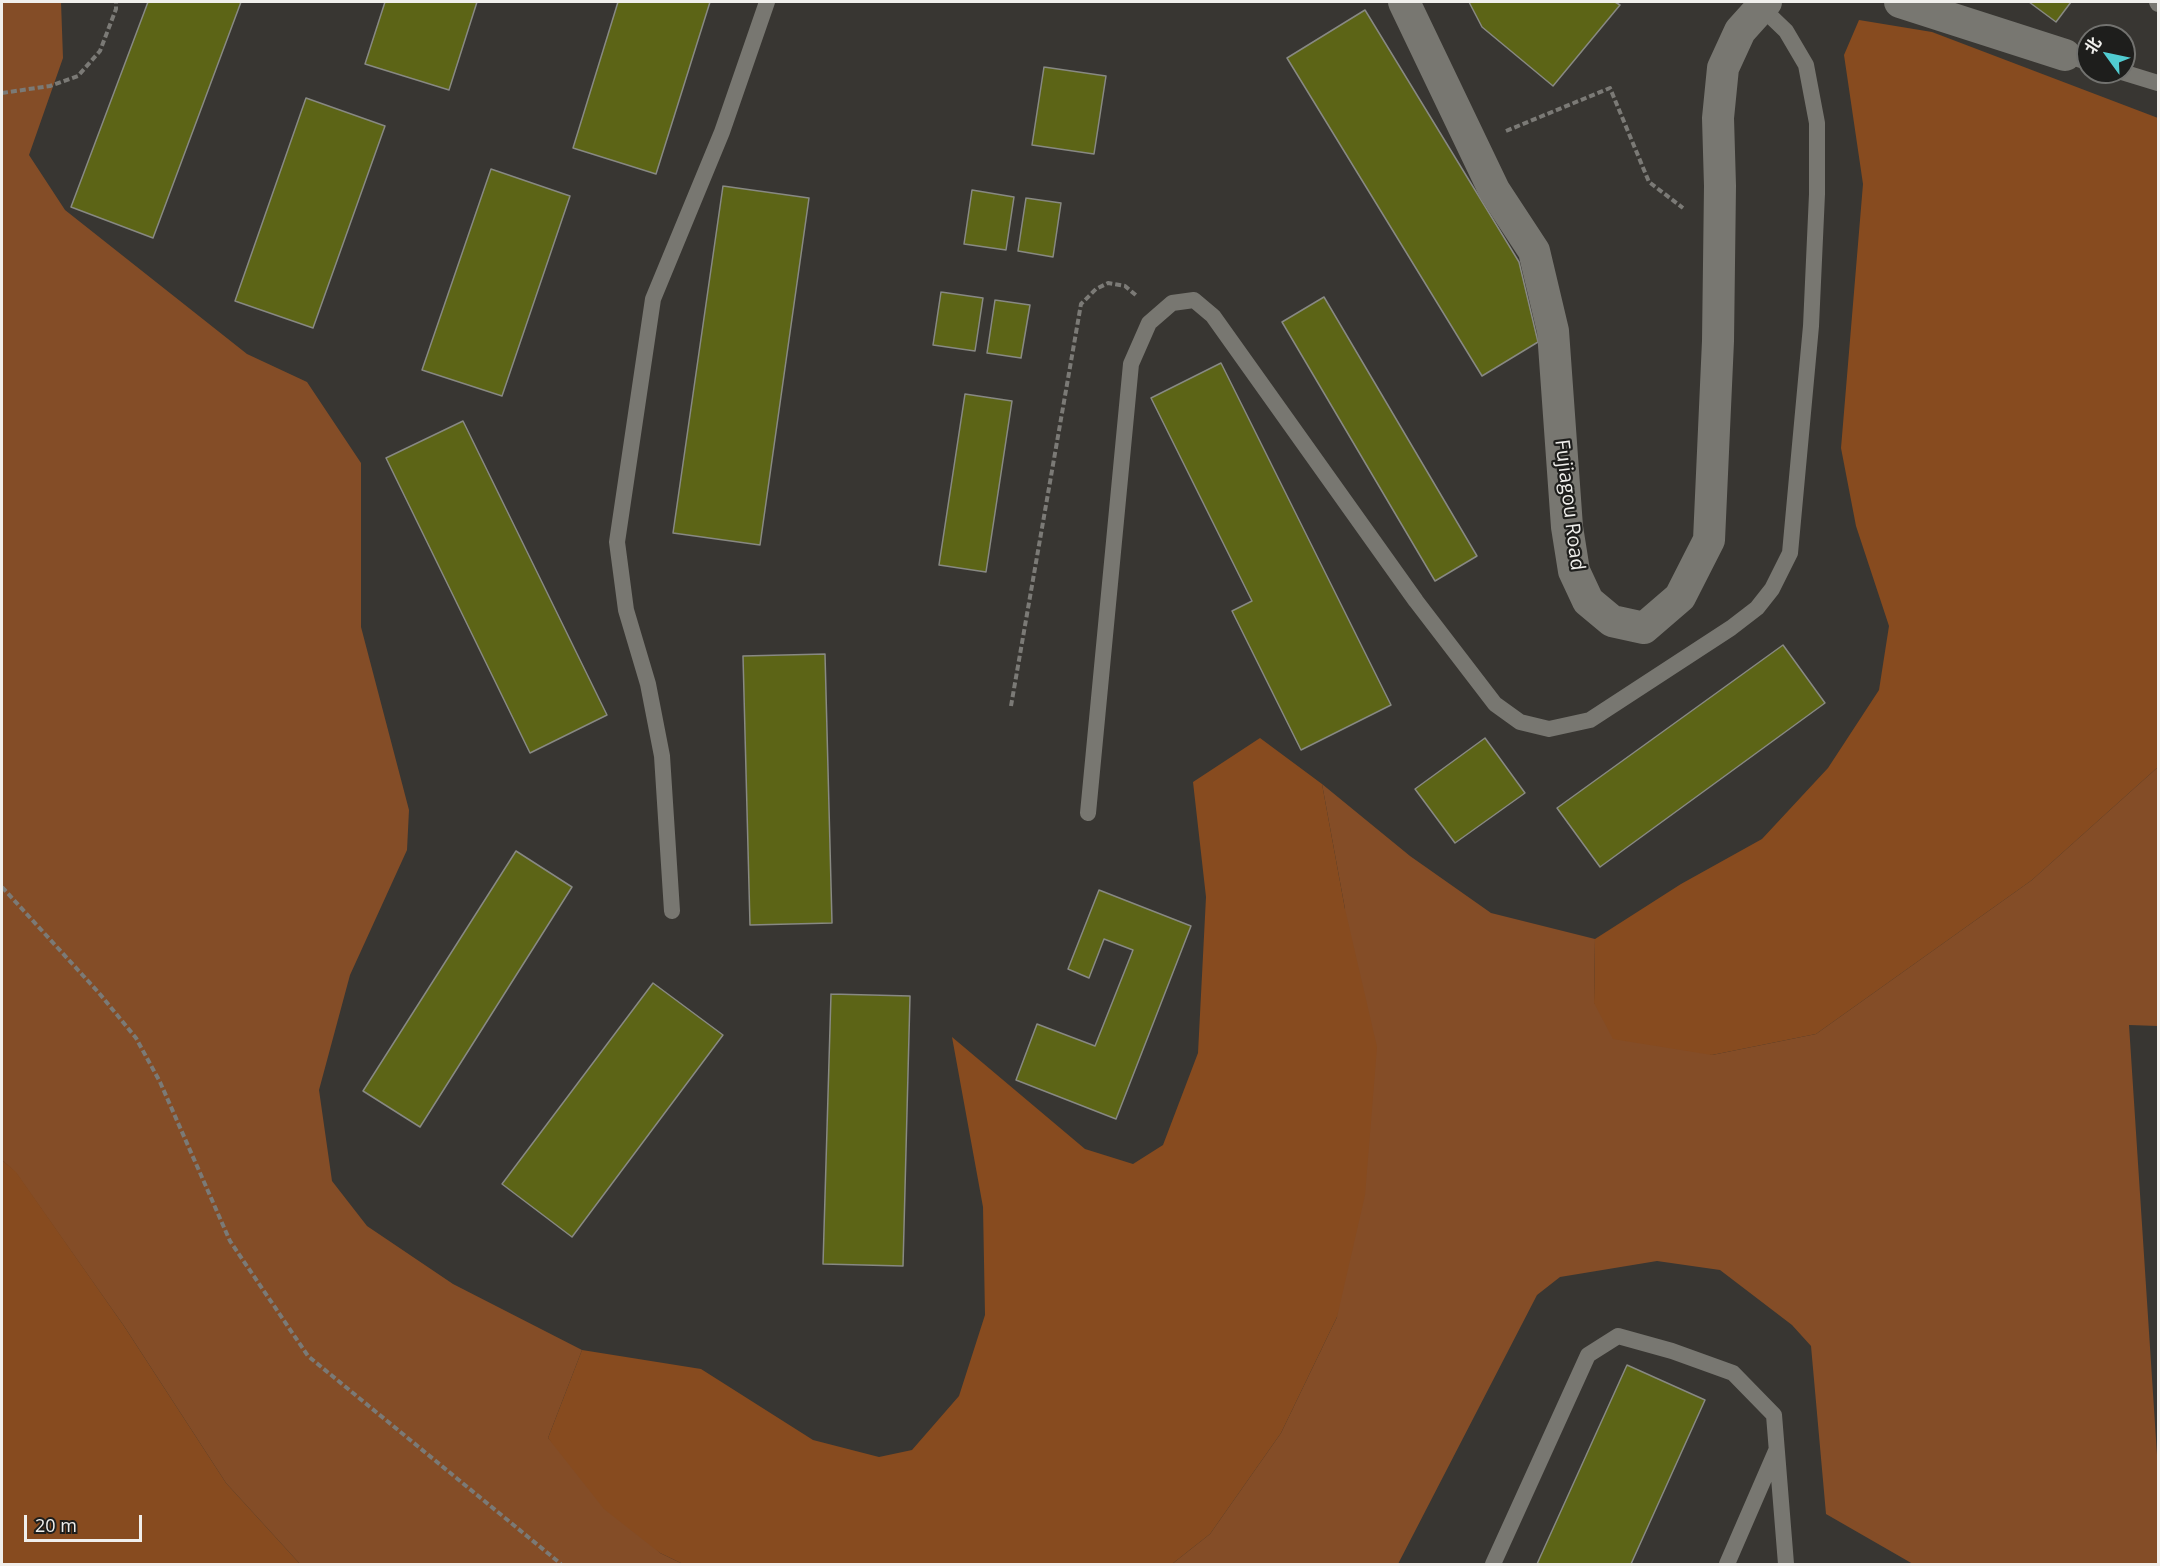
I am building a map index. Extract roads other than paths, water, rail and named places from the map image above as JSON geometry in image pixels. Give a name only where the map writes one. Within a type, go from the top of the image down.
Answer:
[{"type":"street","name":"Fujiagou Road","points":[[1404,2],[1494,190],[1534,251],[1553,331],[1565,503],[1574,571],[1588,601],[1612,621],[1644,628],[1680,597],[1709,540],[1718,341],[1718,118],[1723,68],[1740,31],[1764,4]]},
{"type":"street","points":[[1900,2],[2076,58]]},
{"type":"lane","points":[[672,911],[662,756],[648,684],[626,610],[617,542],[653,299],[722,132],[767,2]]},
{"type":"lane","points":[[1088,813],[1131,364],[1149,322],[1172,303],[1194,300],[1213,316],[1416,601],[1495,705],[1520,722],[1549,729],[1590,720],[1757,609],[1772,589],[1790,553],[1811,326],[1817,194],[1817,123],[1806,65],[1786,31],[1764,4]]},
{"type":"lane","points":[[2136,76],[2158,83]]},
{"type":"lane","points":[[1493,1564],[1588,1355],[1618,1336],[1672,1351],[1733,1373],[1774,1415],[1786,1564]]},
{"type":"lane","points":[[1726,1564],[1777,1448]]}]
